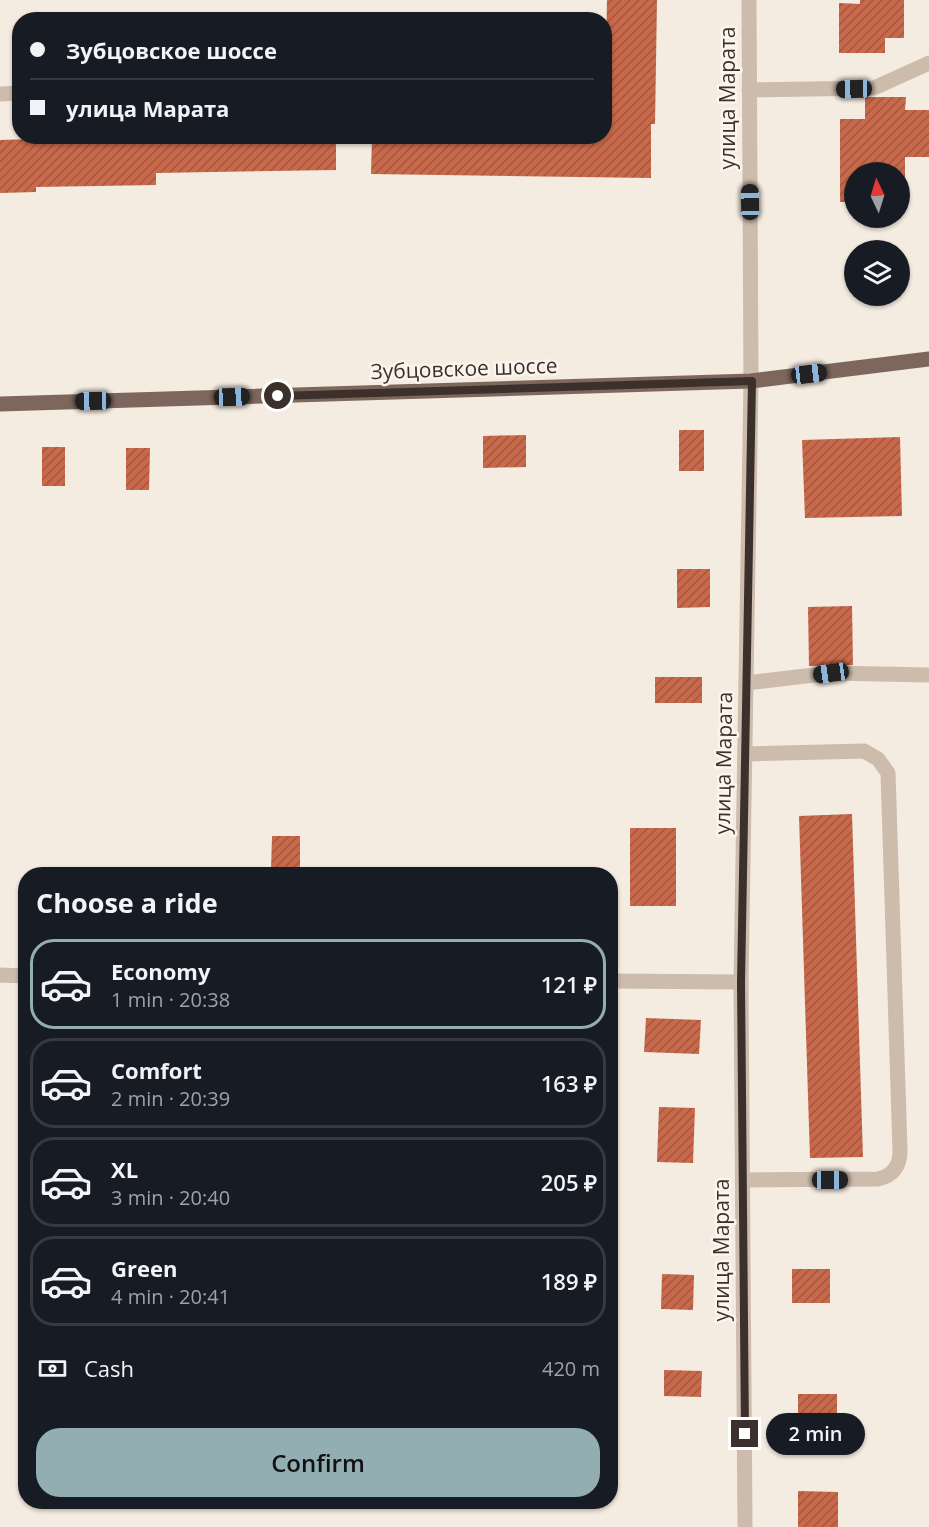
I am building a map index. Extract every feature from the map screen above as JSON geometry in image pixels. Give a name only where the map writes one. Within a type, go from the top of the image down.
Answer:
[{"type":"main road","name":"Зубцовское шоссе","points":[[0,404],[752,381],[929,359]]},
{"type":"street","name":"улица Марата","points":[[745,1527],[741,982],[752,381],[748,0]]},
{"type":"street","points":[[748,90],[874,88],[929,63]]},
{"type":"street","points":[[746,683],[831,673],[929,675]]},
{"type":"street","points":[[743,1180],[878,1179],[892,1173],[900,1157],[888,773],[878,759],[864,751],[745,754]]},
{"type":"street","points":[[0,975],[18,975]]},
{"type":"street","points":[[618,981],[741,982]]},
{"type":"building","points":[[607,0],[657,0],[655,124],[651,124],[651,178],[371,174],[372,144],[612,144],[612,12],[607,12]]},
{"type":"building","points":[[860,0],[904,0],[904,38],[885,38],[885,53],[839,53],[839,3],[860,4]]},
{"type":"building","points":[[865,97],[906,97],[905,110],[929,110],[929,157],[905,157],[905,162],[844,162],[844,202],[840,202],[840,119],[865,119]]},
{"type":"building","points":[[0,140],[12,140],[12,144],[336,144],[336,170],[156,173],[156,185],[36,187],[36,192],[0,193]]},
{"type":"building","points":[[679,430],[704,430],[704,471],[679,471]]},
{"type":"building","points":[[526,435],[526,467],[483,468],[483,436]]},
{"type":"building","points":[[900,437],[902,516],[805,518],[802,440]]},
{"type":"building","points":[[42,447],[65,447],[65,486],[42,486]]},
{"type":"building","points":[[126,448],[150,448],[149,490],[126,490]]},
{"type":"building","points":[[677,569],[710,569],[710,607],[677,608]]},
{"type":"building","points":[[852,606],[853,665],[809,666],[808,607]]},
{"type":"building","points":[[655,677],[702,677],[702,703],[655,703]]},
{"type":"building","points":[[852,814],[863,1157],[810,1158],[799,816]]},
{"type":"building","points":[[630,828],[676,828],[676,906],[630,906]]},
{"type":"building","points":[[272,836],[300,836],[300,867],[271,867]]},
{"type":"building","points":[[646,1018],[701,1020],[699,1054],[644,1052]]},
{"type":"building","points":[[659,1107],[695,1108],[693,1163],[657,1162]]},
{"type":"building","points":[[792,1269],[830,1269],[830,1303],[792,1303]]},
{"type":"building","points":[[662,1274],[694,1275],[693,1310],[661,1309]]},
{"type":"building","points":[[664,1370],[702,1371],[701,1397],[664,1396]]},
{"type":"building","points":[[798,1394],[837,1394],[837,1447],[798,1447]]},
{"type":"building","points":[[798,1491],[838,1492],[838,1527],[798,1527]]},
{"type":"route","points":[[278,396],[752,381],[741,982],[745,1434]]}]
